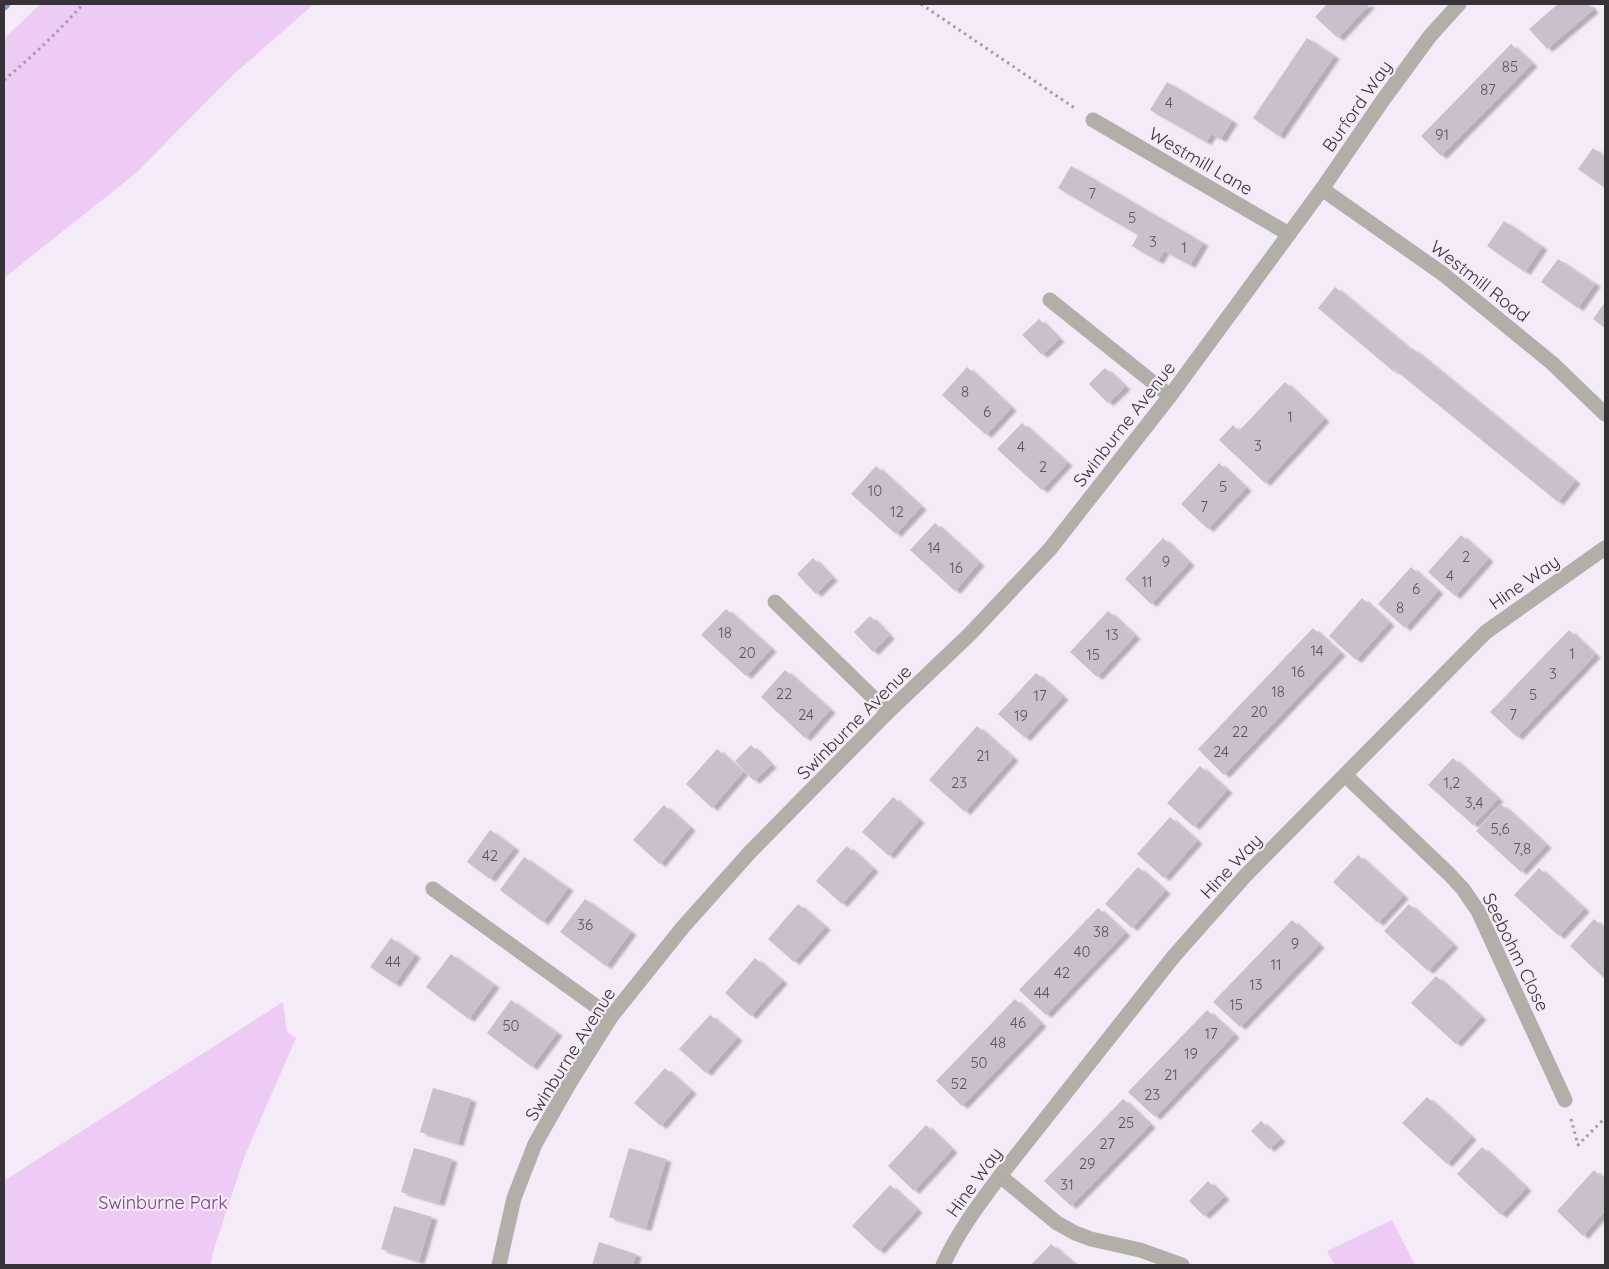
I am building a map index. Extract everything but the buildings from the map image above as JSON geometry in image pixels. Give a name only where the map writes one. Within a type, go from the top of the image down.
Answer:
[{"type":"street","name":"Burford Way","points":[[1290,234],[1382,100],[1430,36],[1459,4]]},
{"type":"street","name":"Westmill Lane","points":[[1093,120],[1290,234]]},
{"type":"street","name":"Westmill Road","points":[[1322,189],[1443,274],[1552,364],[1605,414]]},
{"type":"street","name":"Swinburne Avenue","points":[[499,1265],[514,1198],[535,1144],[569,1084],[611,1017],[683,927],[751,851],[888,712],[970,634],[1050,549],[1170,396],[1290,234]]},
{"type":"street","points":[[1050,300],[1170,396]]},
{"type":"street","name":"Hine Way","points":[[943,1265],[950,1249],[977,1206],[1000,1176],[1174,956],[1245,876],[1486,632],[1605,548]]},
{"type":"street","points":[[775,602],[888,712]]},
{"type":"street","name":"Seebohm Close","points":[[1345,775],[1449,874],[1478,911],[1565,1100]]},
{"type":"street","points":[[432,889],[611,1017]]},
{"type":"street","points":[[1000,1176],[1057,1222],[1075,1233],[1140,1250],[1182,1265]]},
{"type":"path","points":[[4,80],[66,24],[83,4]]},
{"type":"path","points":[[921,4],[1093,120]]},
{"type":"path","points":[[1565,1100],[1578,1145],[1605,1118]]},
{"type":"green space","points":[[40,4],[314,4],[233,75],[136,173],[4,278],[4,39]]},
{"type":"green space","name":"Swinburne Park","points":[[283,1002],[287,1032],[296,1038],[245,1155],[213,1252],[211,1265],[4,1265],[4,1181]]},
{"type":"green space","points":[[1392,1220],[1415,1265],[1335,1265],[1327,1251]]}]
